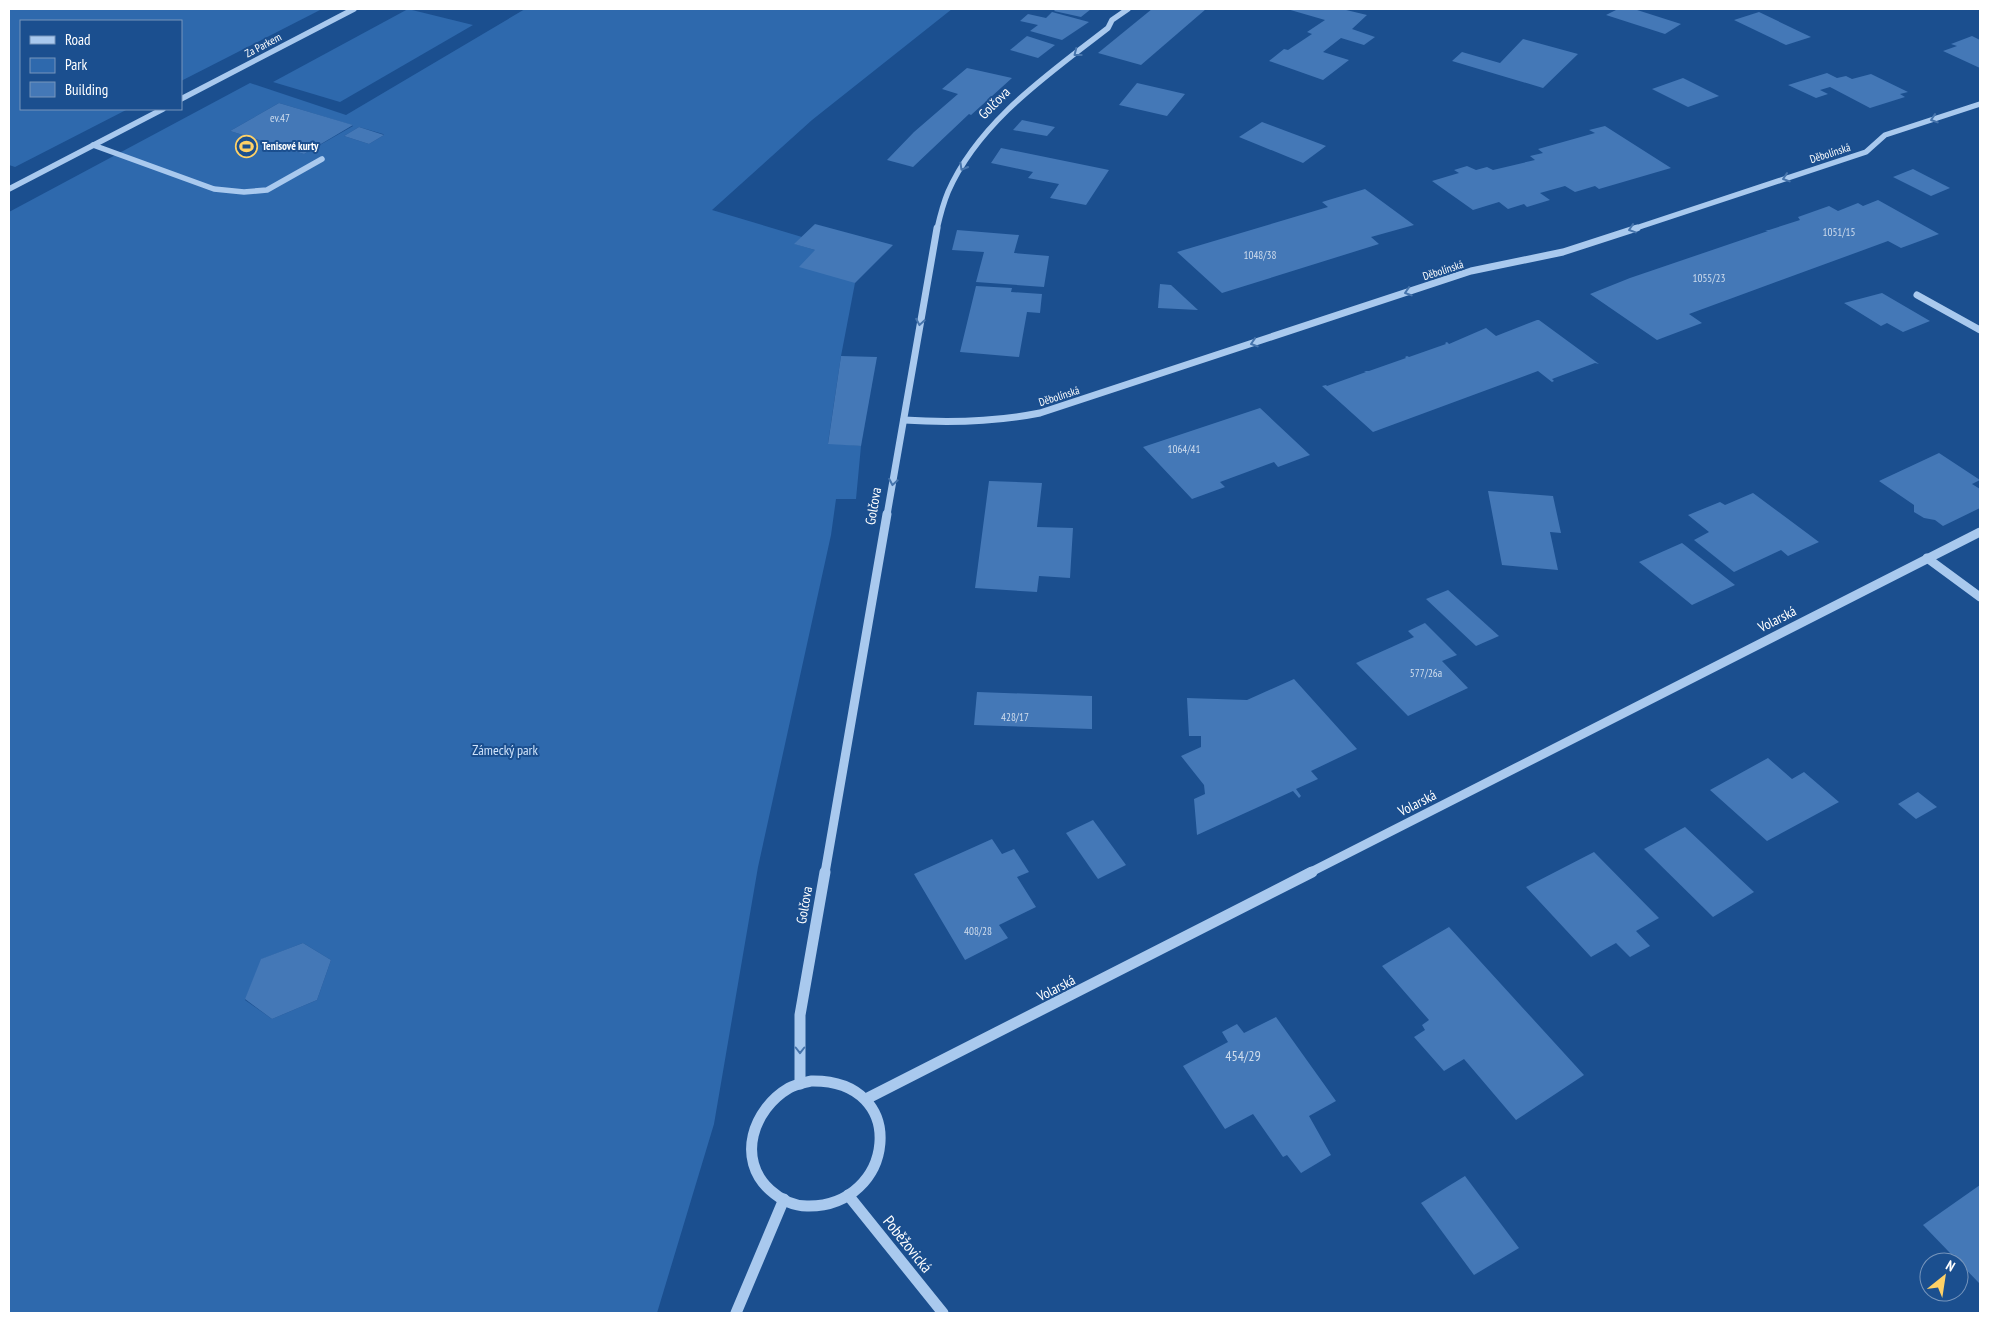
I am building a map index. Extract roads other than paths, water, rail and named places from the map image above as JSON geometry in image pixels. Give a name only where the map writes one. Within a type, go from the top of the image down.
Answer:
[{"type":"street","name":"Za Parkem","points":[[182,98],[354,9]]},
{"type":"street","name":"Golčova","points":[[800,1084],[800,1015],[937,228],[950,189],[977,142],[997,119],[1019,98],[1108,28],[1112,20],[1128,9]]},
{"type":"street","name":"Děbolínská","points":[[904,420],[986,423],[1040,413],[1471,271],[1563,252],[1866,152],[1878,138],[1885,135],[1980,104]]},
{"type":"street","points":[[9,189],[161,110]]},
{"type":"street","points":[[93,145],[214,189],[244,192],[267,190],[322,159]]},
{"type":"street","points":[[9,183],[16,186]]},
{"type":"street","points":[[1917,295],[1980,330]]},
{"type":"street","name":"Volarská","points":[[866,1099],[1980,532]]},
{"type":"street","points":[[1926,558],[1980,596]]},
{"type":"street","points":[[811,1081],[833,1081],[851,1088],[866,1099],[876,1114],[881,1133],[880,1152],[871,1172],[848,1195],[818,1206],[796,1205],[775,1195],[760,1180],[752,1160],[751,1139],[759,1118],[772,1100],[791,1087],[811,1081]]},
{"type":"street","name":"Poběžovická","points":[[848,1195],[943,1313]]},
{"type":"street","points":[[736,1313],[784,1199]]},
{"type":"place","name":"Tenisové kurty","points":[[246,146]]},
{"type":"park label","name":"Zámecký park","points":[[505,750]]}]
